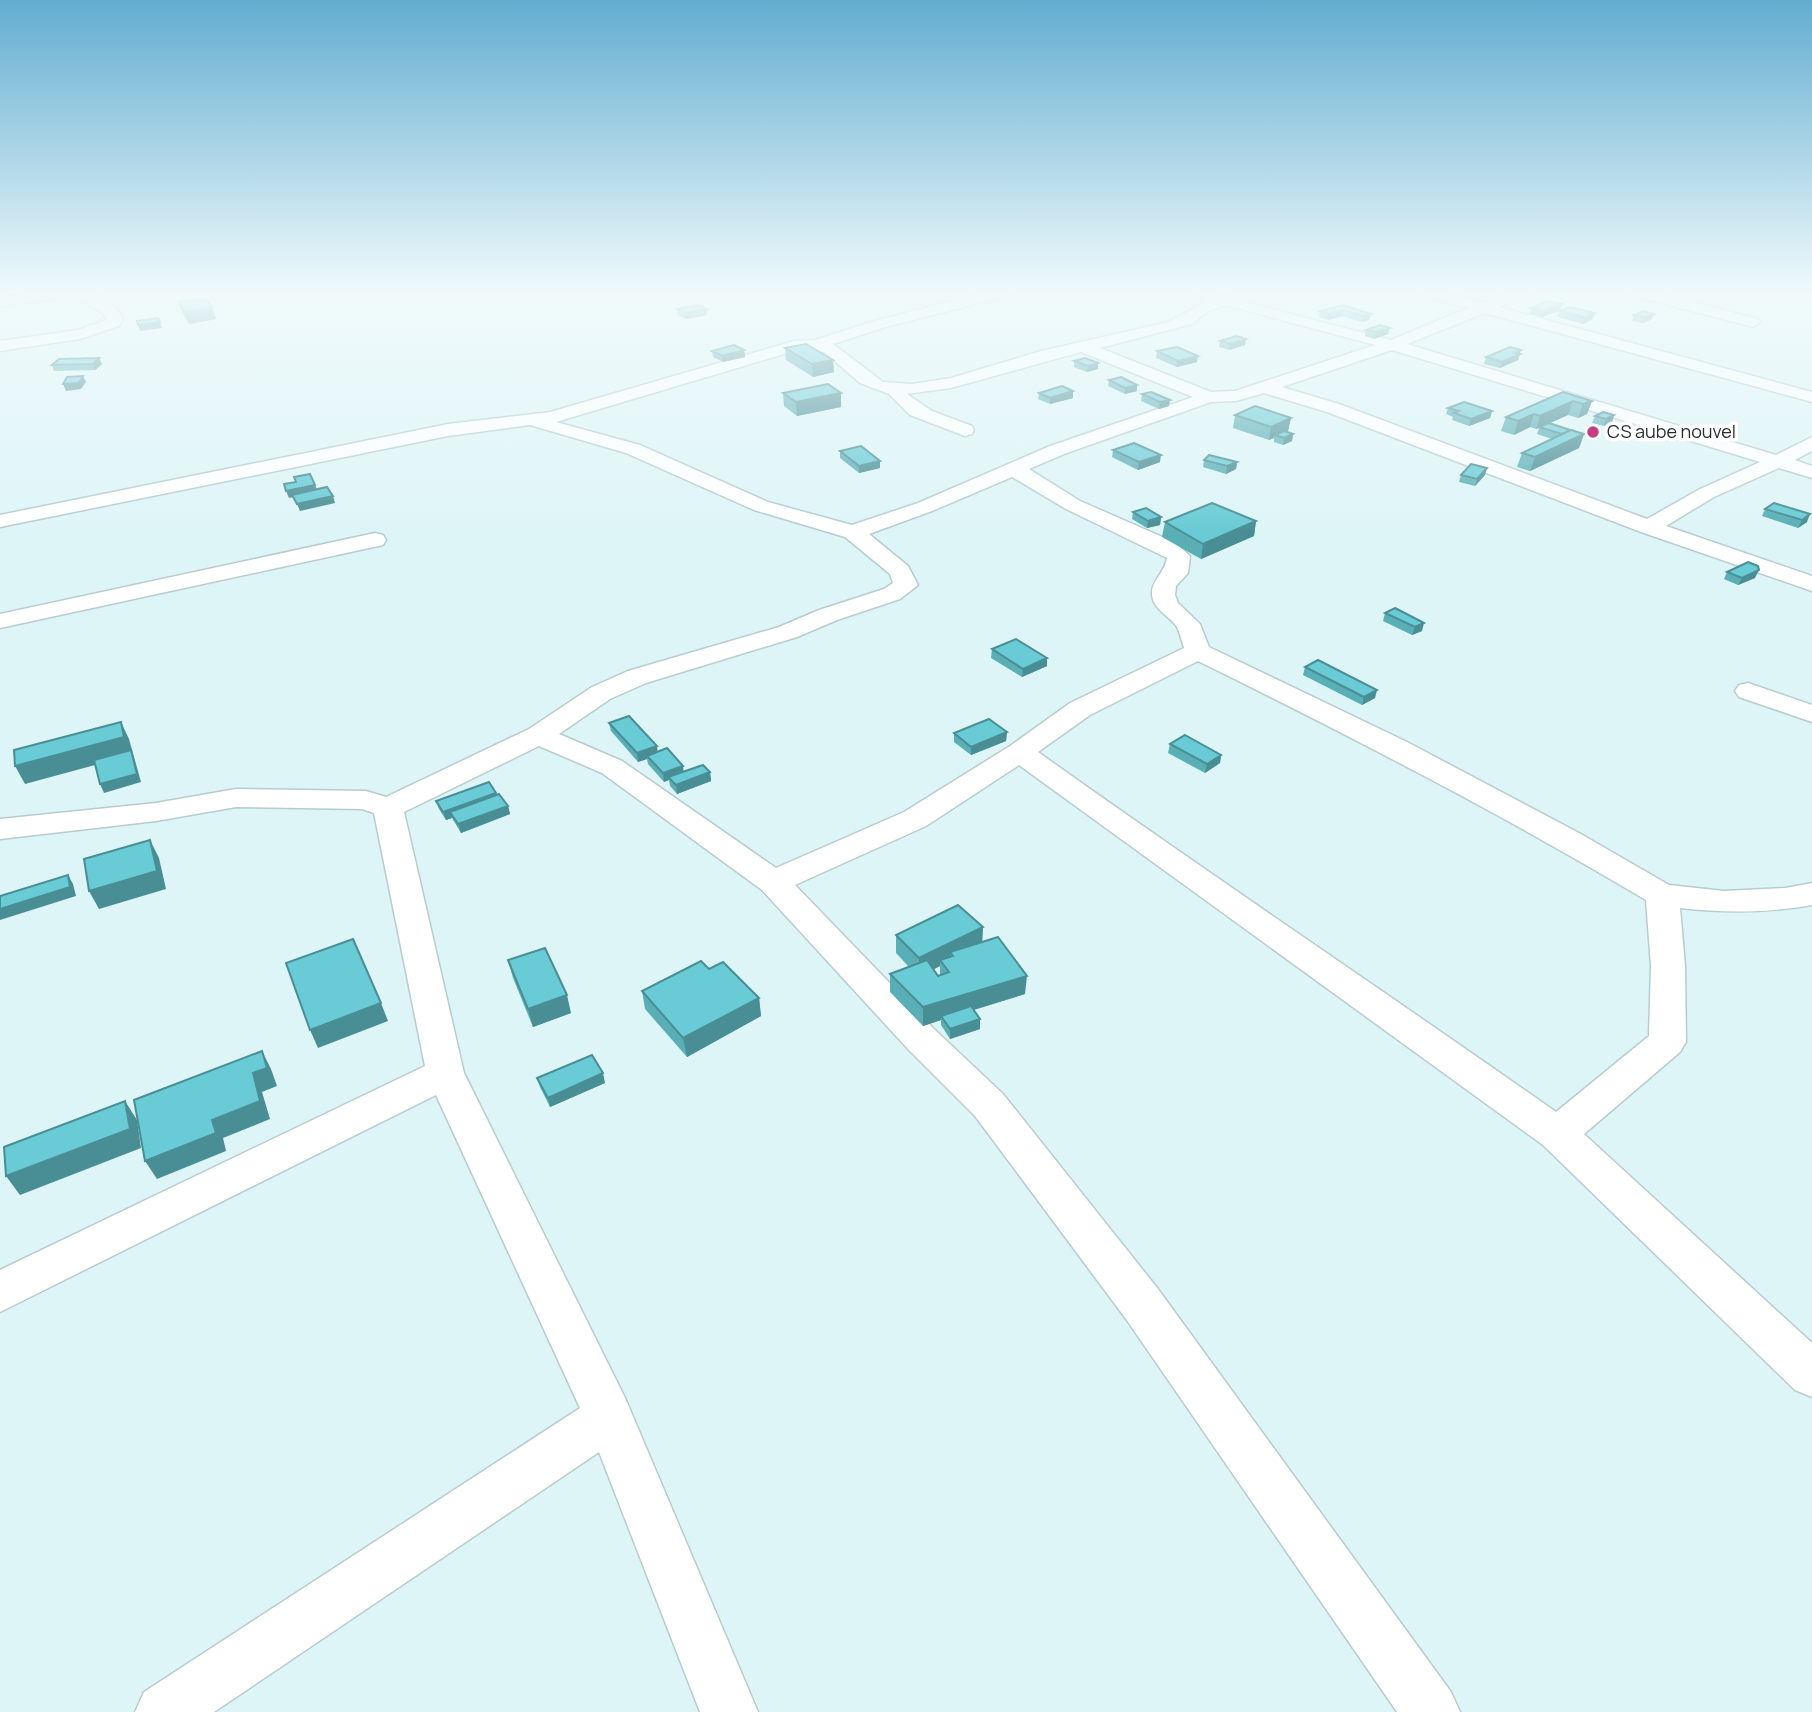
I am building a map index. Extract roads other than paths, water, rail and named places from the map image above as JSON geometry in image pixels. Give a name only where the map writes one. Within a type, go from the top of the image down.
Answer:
[{"type":"street","points":[[0,522],[448,430],[533,421],[617,400],[711,371]]},
{"type":"street","points":[[859,371],[874,384],[894,389],[956,383],[999,371]]},
{"type":"street","points":[[1143,371],[1209,397]]},
{"type":"street","points":[[853,532],[925,507],[1057,450],[1209,397],[1236,396],[1312,371]]},
{"type":"street","points":[[1477,371],[1812,472]]},
{"type":"street","points":[[1725,371],[1812,397]]},
{"type":"street","points":[[1263,387],[1334,408],[1649,527],[1812,584]]},
{"type":"street","points":[[894,389],[903,404],[920,414],[965,430]]},
{"type":"street","points":[[0,829],[156,812],[236,797],[366,800],[388,808],[539,736],[601,693],[636,677],[788,632],[828,615],[884,597],[906,585],[900,571],[853,532],[761,506],[633,449],[533,421]]},
{"type":"street","points":[[1649,527],[1707,493],[1777,462],[1812,443]]},
{"type":"street","points":[[1014,469],[1073,505],[1166,547],[1179,556],[1176,573],[1165,585],[1163,595],[1168,606],[1188,624],[1198,651],[1397,748],[1568,839],[1662,895],[1724,902],[1785,899],[1812,894]]},
{"type":"street","points":[[0,621],[375,540]]},
{"type":"street","points":[[773,882],[915,819],[1020,752],[1080,709],[1198,651]]},
{"type":"street","points":[[1748,691],[1812,714]]},
{"type":"street","points":[[539,736],[612,767],[773,882],[921,1039],[989,1105],[1142,1304],[1431,1712]]},
{"type":"street","points":[[1020,752],[1178,867],[1323,966],[1558,1134],[1812,1374]]},
{"type":"street","points":[[388,808],[445,1073],[609,1417],[729,1712]]},
{"type":"street","points":[[1558,1134],[1668,1042],[1668,966],[1662,895]]},
{"type":"street","points":[[0,1292],[445,1073]]},
{"type":"street","points":[[164,1712],[609,1417]]},
{"type":"place","name":"CS aube nouvel","points":[[1593,432]]}]
